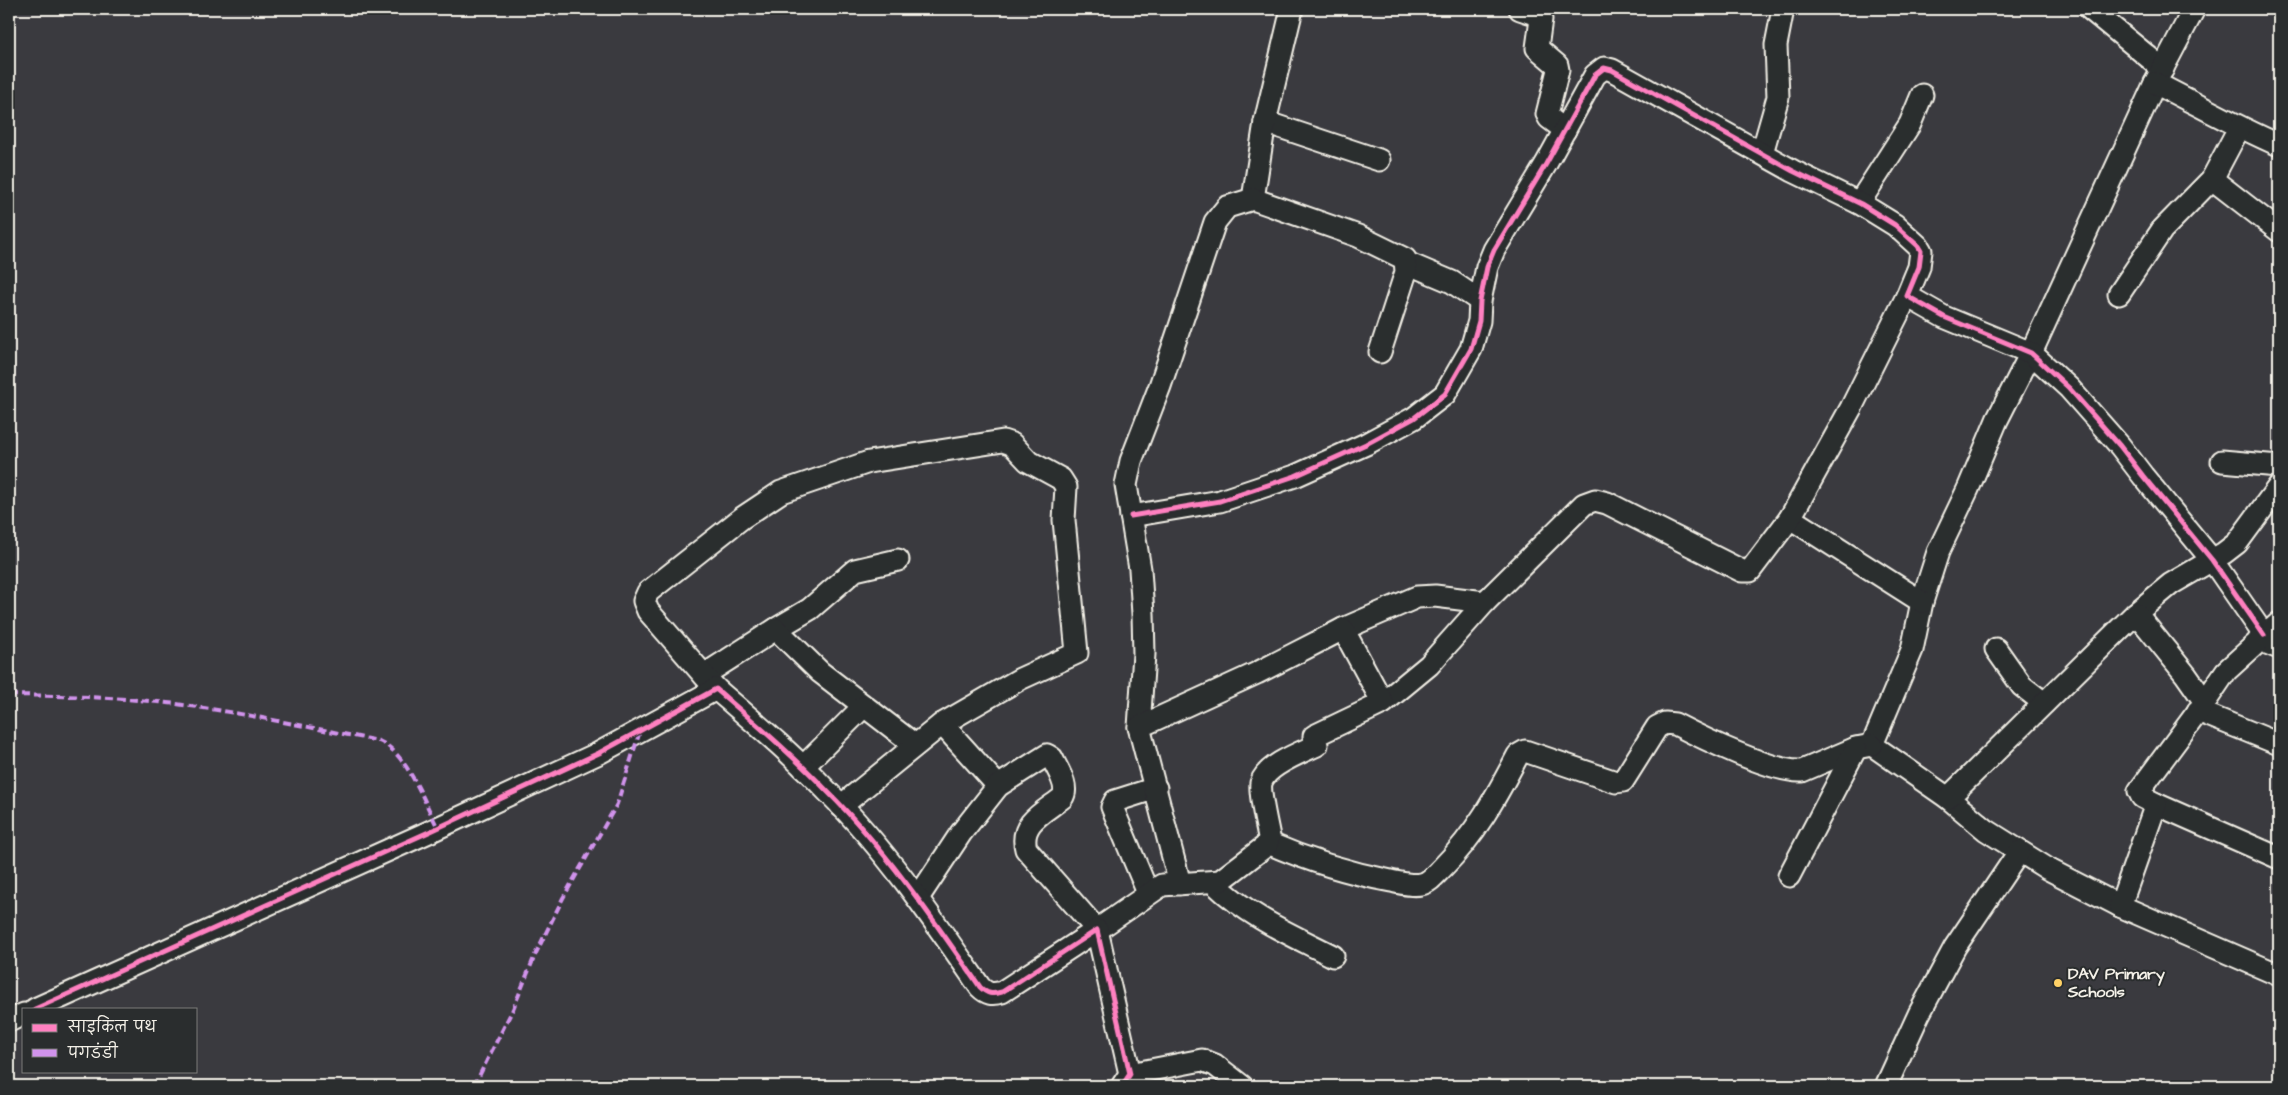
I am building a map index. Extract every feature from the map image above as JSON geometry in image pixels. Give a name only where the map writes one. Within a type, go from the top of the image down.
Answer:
[{"type":"street","points":[[1253,199],[1265,122],[1292,9]]},
{"type":"street","points":[[1520,9],[1538,15],[1542,19],[1537,48],[1556,65],[1558,70],[1547,114],[1549,118],[1564,130]]},
{"type":"street","points":[[1762,153],[1778,97],[1776,45],[1783,9]]},
{"type":"street","points":[[2090,9],[2159,76],[2239,128],[2279,145]]},
{"type":"street","points":[[1790,876],[1864,747],[1912,650],[1922,602],[1938,552],[1998,420],[2032,354],[2159,76],[2194,9]]},
{"type":"street","points":[[841,806],[942,724],[1020,679],[1073,656],[1078,649],[1064,520],[1066,487],[1061,479],[1028,461],[1017,448],[1007,442],[920,452],[869,462],[781,492],[742,518],[648,592],[645,596],[645,606],[710,682],[803,767],[841,806],[918,898],[980,987],[988,993],[1002,992],[1162,885],[1214,883],[1243,865],[1268,843],[1269,837],[1261,787],[1264,779],[1281,761],[1317,745],[1318,742],[1313,738],[1315,736],[1383,703],[1429,665],[1484,602],[1589,501],[1601,500],[1647,525],[1747,572],[1753,568],[1790,518],[1851,408],[1907,296],[1919,267],[1921,251],[1895,225],[1860,203],[1762,153],[1612,70],[1604,68],[1595,75],[1494,250],[1487,267],[1480,302],[1479,321],[1471,350],[1445,394],[1414,418],[1366,444],[1295,476],[1220,502],[1131,516]]},
{"type":"street","points":[[1860,203],[1910,124],[1922,95]]},
{"type":"street","points":[[1265,122],[1379,160]]},
{"type":"street","points":[[2119,294],[2162,230],[2212,179],[2239,128]]},
{"type":"street","points":[[2212,179],[2279,231]]},
{"type":"street","points":[[1180,884],[1139,727],[1144,654],[1143,614],[1140,569],[1126,484],[1131,461],[1160,386],[1215,222],[1227,207],[1253,199],[1358,236],[1399,255],[1406,263],[1452,282],[1480,302]]},
{"type":"street","points":[[1380,352],[1406,272],[1406,263]]},
{"type":"street","points":[[1907,296],[1944,317],[2032,354],[2069,388],[2120,446],[2212,560],[2270,636],[2226,670],[2202,707],[2139,791],[2142,797],[2156,804],[2279,858]]},
{"type":"street","points":[[2222,461],[2279,466]]},
{"type":"street","points":[[1948,798],[2136,613],[2171,584],[2237,543],[2279,486]]},
{"type":"street","points":[[1790,518],[1922,602]]},
{"type":"street","points":[[37,1008],[432,831],[600,753],[710,682],[776,629],[810,610],[855,570],[898,560]]},
{"type":"street","points":[[1139,727],[1258,673],[1343,629],[1416,597],[1436,596],[1484,602]]},
{"type":"street","points":[[2136,613],[2186,675],[2202,707],[2279,744]]},
{"type":"street","points":[[776,629],[820,672],[863,707],[915,745]]},
{"type":"street","points":[[1343,629],[1383,703]]},
{"type":"street","points":[[1996,649],[2022,686],[2044,703]]},
{"type":"street","points":[[803,767],[863,707]]},
{"type":"street","points":[[1268,843],[1300,857],[1375,878],[1412,885],[1422,884],[1459,851],[1484,818],[1518,755],[1524,751],[1616,782],[1623,781],[1657,727],[1664,723],[1675,724],[1757,760],[1795,772],[1802,772],[1864,747]]},
{"type":"street","points":[[942,724],[998,786]]},
{"type":"street","points":[[1864,747],[1948,798],[1986,830],[2019,852],[2120,906],[2279,975]]},
{"type":"street","points":[[918,898],[961,833],[998,786],[1044,756],[1052,758],[1065,787],[1065,793],[1062,798],[1030,823],[1026,830],[1024,842],[1026,849],[1097,930],[1126,1080],[1202,1060],[1215,1064],[1242,1086]]},
{"type":"street","points":[[1148,893],[1112,807],[1115,801],[1156,788]]},
{"type":"street","points":[[2120,906],[2156,804]]},
{"type":"street","points":[[1886,1086],[1919,1014],[1954,947],[2019,852]]},
{"type":"street","points":[[1214,883],[1239,906],[1332,956]]},
{"type":"street","points":[[9,1021],[22,1015]]},
{"type":"marked path","points":[[9,695],[114,698],[176,704],[253,716],[379,741],[389,747],[406,767],[421,792],[438,828]]},
{"type":"marked path","points":[[474,1086],[513,1009],[536,953],[563,898],[617,804],[640,731]]},
{"type":"cycle path","points":[[1131,516],[1220,501],[1295,476],[1366,444],[1414,418],[1445,394],[1471,349],[1479,321],[1480,301],[1487,267],[1494,250],[1546,164],[1595,75],[1604,68],[1612,70],[1793,171],[1861,204],[1895,225],[1921,251],[1919,267],[1907,296],[1944,317],[2031,353],[2069,388],[2120,446],[2212,560],[2264,635]]},
{"type":"cycle path","points":[[37,1008],[431,831],[599,753],[716,689],[815,778],[870,837],[945,936],[980,987],[985,991],[992,994],[1002,992],[1097,930],[1130,1074],[1122,1086]]},
{"type":"place","name":"DAV Primary Schools","points":[[2058,983]]}]
